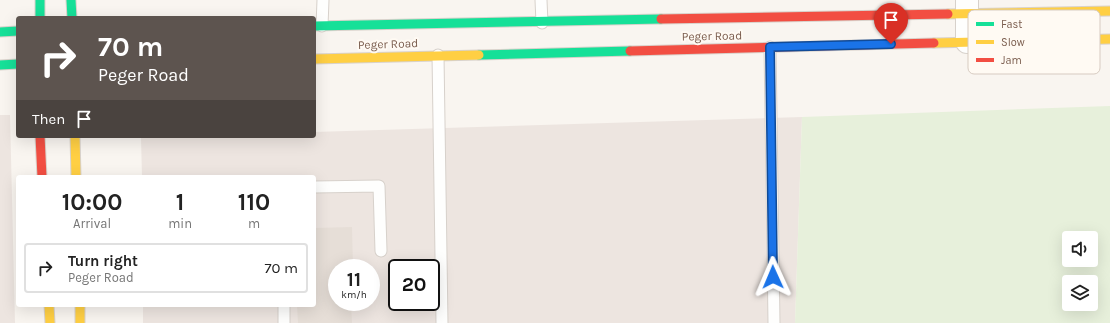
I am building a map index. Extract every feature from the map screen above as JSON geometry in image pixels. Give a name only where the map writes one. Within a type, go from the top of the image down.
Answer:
[{"type":"main road","points":[[40,0],[40,16]]},
{"type":"main road","points":[[71,0],[72,16]]},
{"type":"main road","name":"Peger Road","points":[[318,26],[542,23],[967,7],[1074,10]]},
{"type":"main road","name":"Peger Road","points":[[1100,11],[1110,11]]},
{"type":"main road","points":[[0,32],[16,31]]},
{"type":"main road","name":"Peger Road","points":[[1100,39],[1110,39]]},
{"type":"main road","name":"Peger Road","points":[[316,59],[967,42]]},
{"type":"main road","points":[[0,65],[16,64]]},
{"type":"main road","points":[[40,138],[42,175]]},
{"type":"main road","points":[[75,138],[76,175]]},
{"type":"main road","points":[[49,307],[50,323]]},
{"type":"main road","points":[[80,307],[80,323]]},
{"type":"street","points":[[967,7],[967,42]]},
{"type":"lane","points":[[318,26],[323,0]]},
{"type":"lane","points":[[541,0],[542,23]]},
{"type":"lane","points":[[770,47],[774,323]]},
{"type":"lane","points":[[438,55],[442,323]]},
{"type":"lane","points":[[316,187],[379,186],[381,251]]},
{"type":"lane","points":[[284,307],[284,323]]},
{"type":"shaded area","points":[[0,115],[10,115],[15,323],[0,323]]},
{"type":"shaded area","points":[[802,117],[795,323],[143,323],[143,307],[316,307],[316,175],[142,175],[141,138],[316,138],[316,132]]},
{"type":"green space","points":[[1110,106],[1110,323],[795,323],[802,117]]},
{"type":"building","points":[[352,227],[353,259],[328,259],[328,311],[351,311],[352,323],[298,323],[297,307],[316,307],[316,228]]},
{"type":"traffic: fast","points":[[40,0],[40,16]]},
{"type":"traffic: fast","points":[[71,0],[72,16]]},
{"type":"traffic: fast","points":[[316,26],[661,19]]},
{"type":"traffic: fast","points":[[0,32],[16,31]]},
{"type":"traffic: fast","points":[[479,55],[630,51]]},
{"type":"traffic: fast","points":[[0,65],[16,64]]},
{"type":"traffic: slow","points":[[1100,11],[1110,11]]},
{"type":"traffic: slow","points":[[948,14],[968,14]]},
{"type":"traffic: slow","points":[[1100,39],[1110,39]]},
{"type":"traffic: slow","points":[[934,43],[968,42]]},
{"type":"traffic: slow","points":[[316,59],[479,55]]},
{"type":"traffic: slow","points":[[75,138],[76,175]]},
{"type":"traffic: slow","points":[[49,307],[50,323]]},
{"type":"traffic: slow","points":[[80,307],[80,323]]},
{"type":"traffic: jam","points":[[661,19],[948,14]]},
{"type":"traffic: jam","points":[[630,51],[934,43]]},
{"type":"traffic: jam","points":[[40,138],[42,175]]},
{"type":"route","points":[[773,277],[770,47],[891,44]]}]
